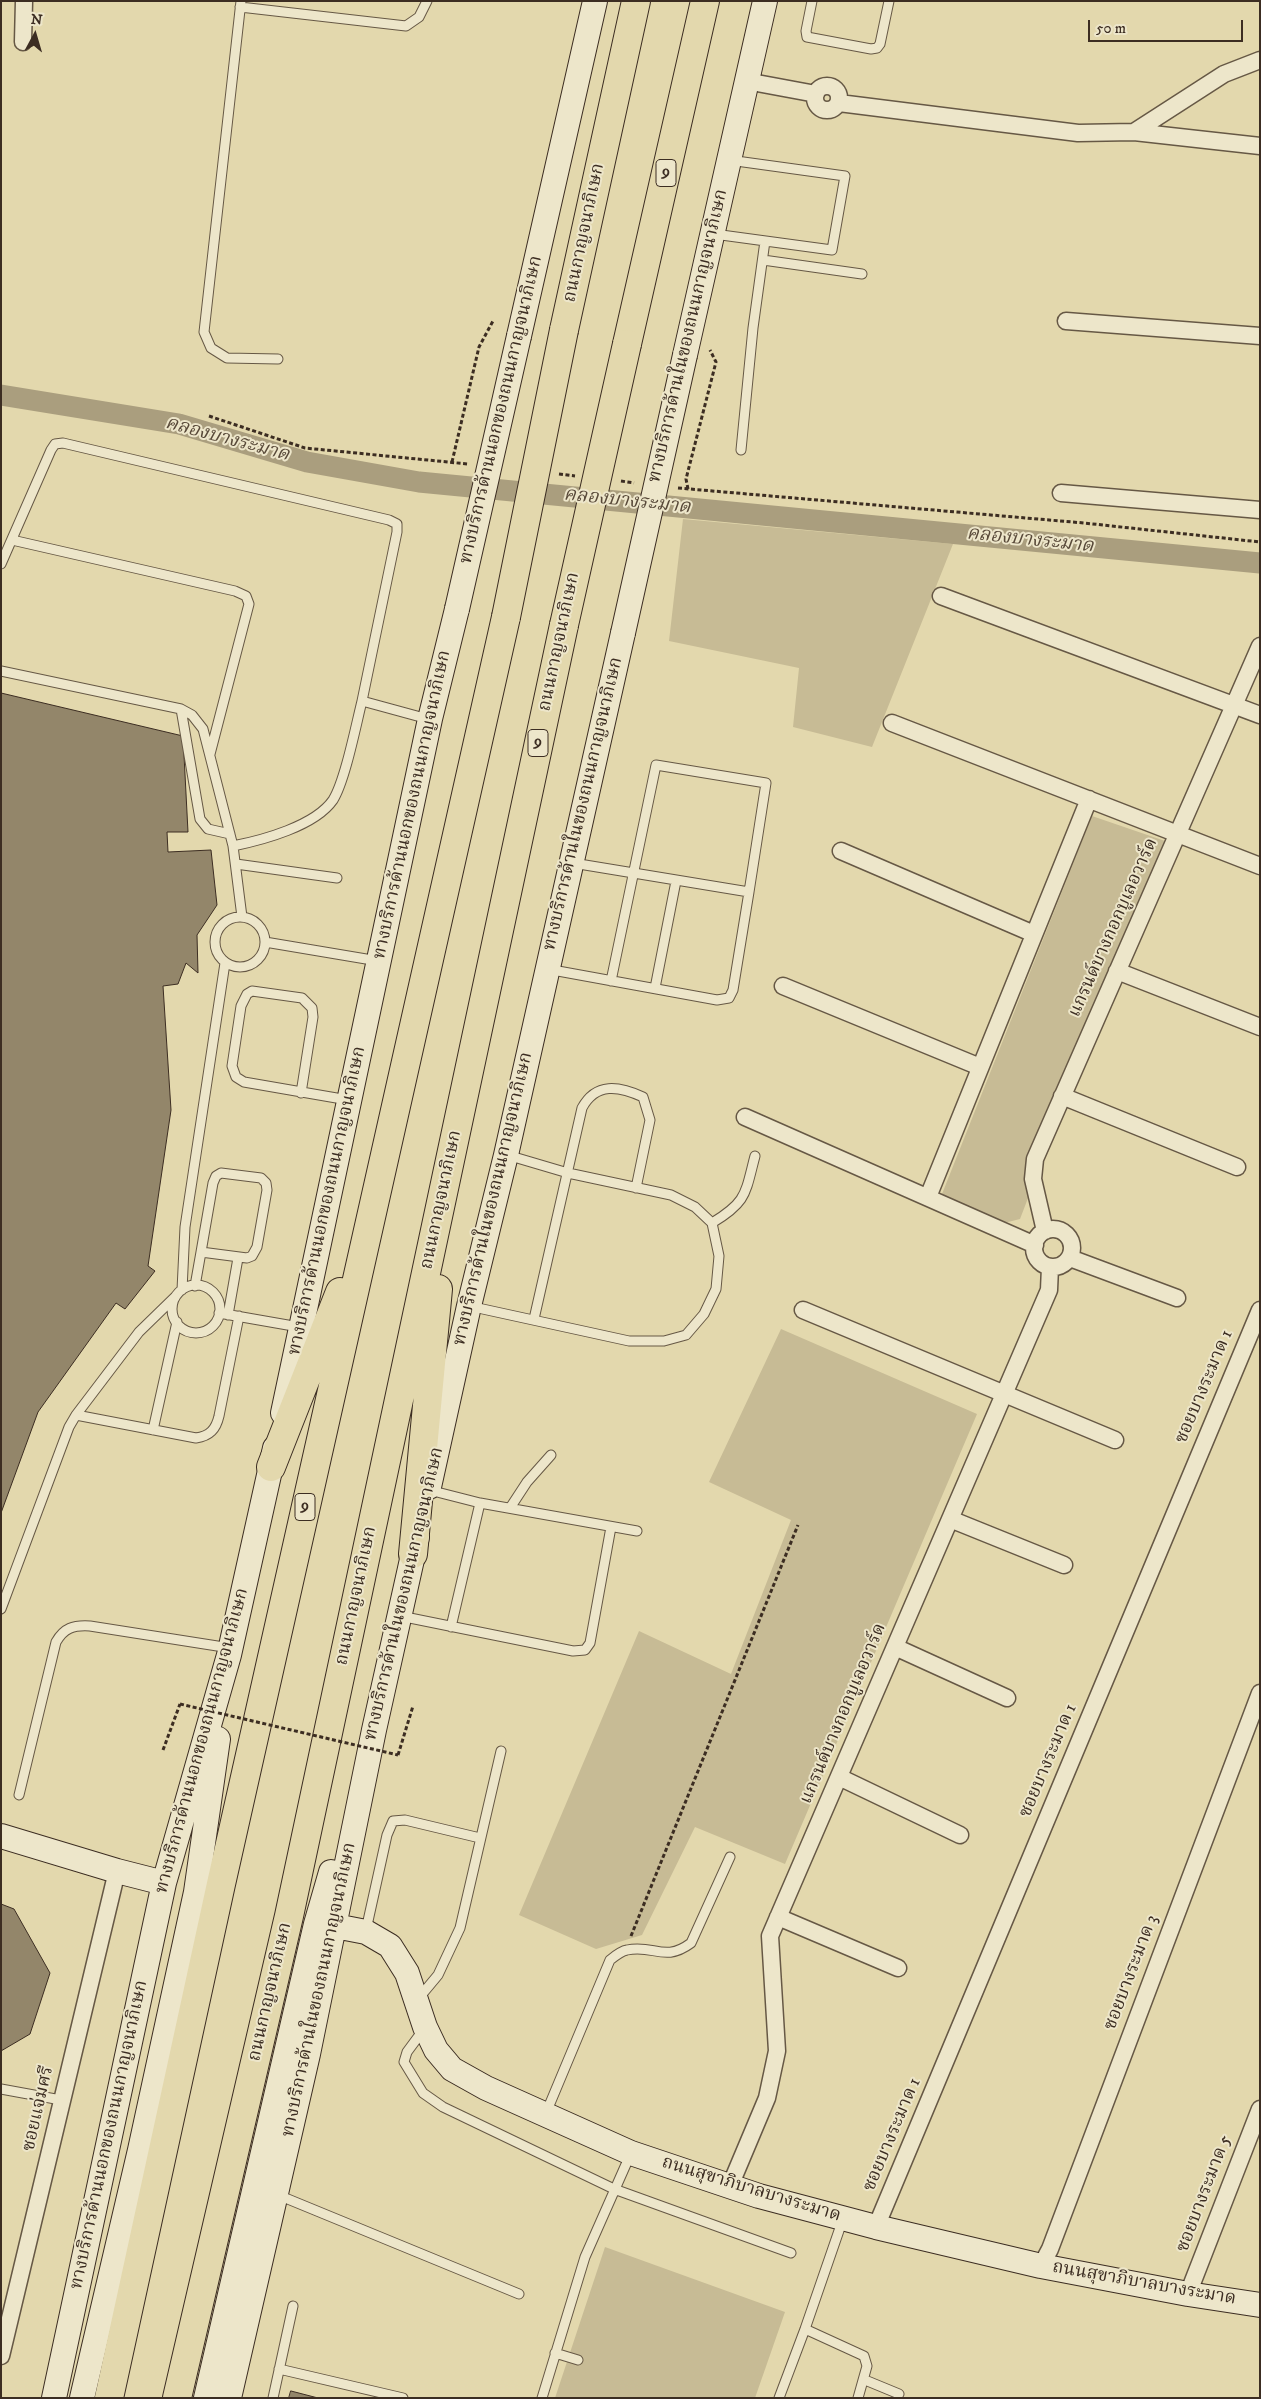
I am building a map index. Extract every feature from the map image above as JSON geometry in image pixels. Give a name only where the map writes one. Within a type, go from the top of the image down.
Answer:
[{"type":"highway","name":"ถนนกาญจนาภิเษก","points":[[109,2398],[225,1864],[506,617],[564,330],[636,1]]},
{"type":"highway","name":"ถนนกาญจนาภิเษก","points":[[177,2398],[289,1916],[564,625],[704,1]]},
{"type":"highway","points":[[412,1554],[451,1158]]},
{"type":"highway","points":[[270,1468],[371,1212]]},
{"type":"main road","name":"ทางบริการด้านนอกของถนนกาญจนาภิเษก","points":[[54,2398],[164,1883],[230,1652],[302,1328],[348,1100],[430,719],[457,609],[595,1]]},
{"type":"main road","name":"ทางบริการด้านในของถนนกาญจนาภิเษก","points":[[229,2398],[308,2054],[412,1554],[506,1155],[765,1]]},
{"type":"main road","points":[[82,2398],[140,2150],[196,1892],[230,1652]]},
{"type":"main road","points":[[206,2398],[316,1924],[374,1730]]},
{"type":"main road","points":[[1,1836],[164,1883]]},
{"type":"main road","name":"ถนนสุขาภิบาลบางระมาด","points":[[335,1926],[366,1932],[390,1946],[407,1973],[425,2027],[436,2050],[452,2069],[486,2088],[545,2116],[631,2153],[730,2186],[876,2228],[1041,2266],[1188,2294],[1260,2304]]},
{"type":"street","points":[[23,42],[24,1]]},
{"type":"street","points":[[1134,132],[1224,74],[1260,60]]},
{"type":"street","points":[[746,81],[816,94],[820,88],[828,86],[835,89],[839,95],[839,103],[1078,133],[1134,132],[1260,146]]},
{"type":"street","points":[[1066,321],[1260,336]]},
{"type":"street","points":[[1061,493],[1260,510]]},
{"type":"street","points":[[941,596],[1260,714]]},
{"type":"street","name":"แกรนด์บางกอกบูเลอวาร์ด","points":[[1045,1231],[1032,1180],[1035,1159],[1260,646]]},
{"type":"street","points":[[892,723],[1260,866]]},
{"type":"street","points":[[928,1197],[1089,799]]},
{"type":"street","points":[[840,851],[1034,934]]},
{"type":"street","points":[[1117,971],[1260,1027]]},
{"type":"street","points":[[783,986],[980,1067]]},
{"type":"street","points":[[1062,1096],[1237,1167]]},
{"type":"street","points":[[745,1117],[1035,1245]]},
{"type":"street","points":[[1057,1230],[1068,1236],[1073,1248],[1070,1258],[1063,1265],[1050,1267],[1040,1262],[1034,1251],[1035,1245],[1045,1231],[1057,1230]]},
{"type":"street","points":[[1070,1258],[1177,1298]]},
{"type":"street","name":"แกรนด์บางกอกบูเลอวาร์ด","points":[[730,2186],[767,2098],[777,2051],[770,1936],[1049,1290],[1050,1267]]},
{"type":"street","points":[[803,1310],[1115,1440]]},
{"type":"street","name":"ซอยบางระมาด 1","points":[[876,2228],[1260,1310]]},
{"type":"street","points":[[950,1519],[1064,1565]]},
{"type":"street","points":[[895,1647],[1007,1698]]},
{"type":"street","name":"ซอยบางระมาด 3","points":[[1041,2266],[1050,2248],[1260,1693]]},
{"type":"street","points":[[839,1777],[960,1835]]},
{"type":"street","name":"ซอยแจ่มศรี","points":[[1,2356],[117,1871]]},
{"type":"street","points":[[778,1917],[898,1968]]},
{"type":"street","name":"ซอยบางระมาด 5","points":[[1188,2294],[1260,2109]]},
{"type":"lane","points":[[278,359],[226,358],[211,348],[204,332],[240,4],[406,26],[419,17],[427,1]]},
{"type":"lane","points":[[812,1],[806,31],[807,37],[871,49],[877,48],[880,44],[889,1]]},
{"type":"lane","points":[[712,233],[832,250],[845,176],[728,160]]},
{"type":"lane","points":[[741,450],[765,241]]},
{"type":"lane","points":[[763,260],[862,274]]},
{"type":"lane","points":[[1,564],[50,450],[54,444],[63,443],[389,520],[397,524],[397,532],[362,700],[338,789],[331,802],[310,818],[278,835],[234,846]]},
{"type":"lane","points":[[12,540],[235,591],[246,596],[249,604],[210,756]]},
{"type":"lane","points":[[1,672],[181,709],[192,715],[201,725],[234,846],[242,917]]},
{"type":"lane","points":[[362,700],[430,719]]},
{"type":"lane","points":[[181,709],[200,819],[208,828],[230,834]]},
{"type":"lane","points":[[547,969],[611,981],[655,988],[717,1000],[729,998],[733,990],[766,783],[656,765],[611,981]]},
{"type":"lane","points":[[571,862],[632,874],[749,892]]},
{"type":"lane","points":[[236,864],[337,878]]},
{"type":"lane","points":[[655,988],[676,881]]},
{"type":"lane","points":[[242,917],[257,923],[263,930],[265,942],[262,955],[249,966],[240,968],[225,963],[216,949],[216,934],[226,921],[242,917]]},
{"type":"lane","points":[[265,942],[378,961]]},
{"type":"lane","points":[[225,963],[185,1227],[179,1293],[172,1311],[177,1322],[186,1330],[202,1332],[224,1314],[238,1258]]},
{"type":"lane","points":[[301,1093],[314,1017],[312,1008],[302,998],[259,990],[250,992],[243,999],[241,1006],[232,1063],[234,1074],[244,1082],[301,1093],[348,1100]]},
{"type":"lane","points":[[534,1319],[582,1108],[588,1096],[597,1090],[609,1089],[633,1092],[643,1097],[650,1120],[636,1188]]},
{"type":"lane","points":[[469,1306],[629,1341],[664,1341],[686,1335],[704,1314],[716,1289],[719,1256],[712,1223],[694,1207],[671,1195],[568,1172],[506,1155]]},
{"type":"lane","points":[[712,1223],[733,1210],[742,1201],[755,1156]]},
{"type":"lane","points":[[195,1286],[200,1252],[216,1176],[221,1173],[261,1178],[266,1183],[267,1190],[256,1252],[247,1258],[200,1252]]},
{"type":"lane","points":[[1,1609],[76,1415],[140,1332],[179,1293],[195,1286],[205,1287],[216,1296],[224,1314]]},
{"type":"lane","points":[[224,1314],[302,1328]]},
{"type":"lane","points":[[76,1415],[196,1438],[212,1431],[220,1416],[239,1316]]},
{"type":"lane","points":[[154,1430],[177,1322]]},
{"type":"lane","points":[[510,1508],[527,1482],[551,1455]]},
{"type":"lane","points":[[428,1490],[480,1503],[637,1531]]},
{"type":"lane","points":[[450,1627],[480,1503]]},
{"type":"lane","points":[[399,1616],[573,1651],[585,1650],[590,1643],[611,1527]]},
{"type":"lane","points":[[19,1795],[56,1642],[62,1632],[74,1625],[90,1626],[230,1652]]},
{"type":"lane","points":[[417,2001],[438,1975],[460,1928],[501,1751]]},
{"type":"lane","points":[[366,1932],[388,1835],[393,1821],[405,1820],[480,1838]]},
{"type":"lane","points":[[545,2116],[610,1960],[625,1950],[643,1949],[666,1954],[681,1951],[691,1943],[730,1856]]},
{"type":"lane","points":[[425,2027],[407,2052],[404,2062],[423,2093],[443,2107],[614,2189],[790,2253]]},
{"type":"lane","points":[[1,2089],[61,2100]]},
{"type":"lane","points":[[542,2398],[554,2353],[585,2257],[631,2153]]},
{"type":"lane","points":[[275,2194],[519,2294]]},
{"type":"lane","points":[[779,2398],[806,2329],[843,2219]]},
{"type":"lane","points":[[273,2398],[293,2306]]},
{"type":"lane","points":[[806,2329],[864,2356],[867,2366],[865,2380],[858,2398]]},
{"type":"lane","points":[[554,2353],[578,2360]]},
{"type":"lane","points":[[279,2369],[363,2393],[403,2398]]},
{"type":"lane","points":[[865,2380],[899,2394]]},
{"type":"path","points":[[452,462],[479,347],[493,321]]},
{"type":"path","points":[[688,489],[686,479],[716,362],[710,350]]},
{"type":"path","points":[[209,416],[305,448],[472,464]]},
{"type":"path","points":[[550,473],[580,477]]},
{"type":"path","points":[[619,481],[639,484]]},
{"type":"path","points":[[668,487],[1084,523],[1260,542]]},
{"type":"path","points":[[625,1950],[798,1525]]},
{"type":"path","points":[[163,1750],[180,1704],[398,1755],[414,1706]]},
{"type":"shaded area","points":[[683,519],[953,544],[872,747],[793,727],[799,668],[669,641]]},
{"type":"shaded area","points":[[1092,816],[1165,841],[1020,1219],[1004,1223],[942,1194]]},
{"type":"shaded area","points":[[781,1329],[977,1414],[785,1864],[695,1827],[642,1935],[596,1949],[519,1915],[639,1631],[731,1674],[791,1520],[709,1482]]},
{"type":"shaded area","points":[[605,2247],[785,2312],[755,2398],[555,2398]]},
{"type":"building","points":[[1,693],[183,736],[188,832],[167,832],[168,852],[211,850],[217,905],[197,935],[198,973],[186,963],[178,984],[163,986],[171,1110],[148,1266],[155,1271],[125,1309],[116,1303],[38,1412],[1,1513]]},
{"type":"building","points":[[1,1904],[14,1909],[50,1973],[30,2034],[1,2051]]},
{"type":"building","points":[[291,2391],[318,2398],[289,2398]]},
{"type":"waterway","name":"คลองบางระมาด","points":[[1,395],[179,424],[307,462],[419,482],[1260,563]]}]
